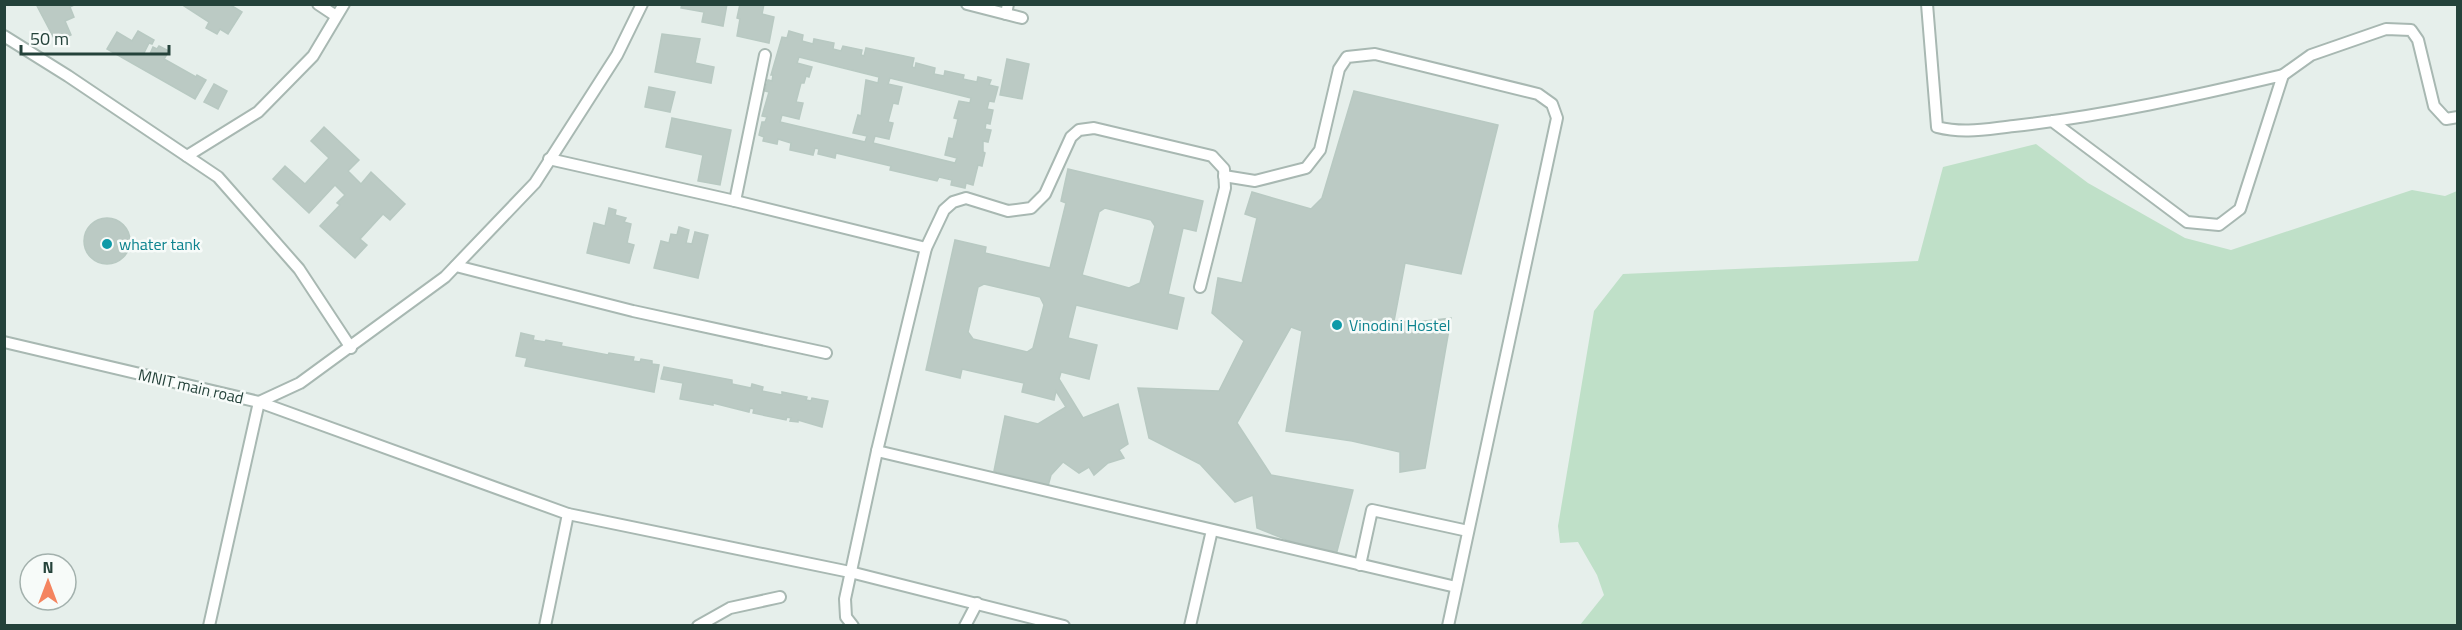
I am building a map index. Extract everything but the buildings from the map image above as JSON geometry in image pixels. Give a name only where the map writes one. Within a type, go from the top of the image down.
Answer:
[{"type":"lane","points":[[318,4],[336,16]]},
{"type":"lane","points":[[187,156],[258,112],[313,56],[344,4]]},
{"type":"lane","points":[[259,402],[300,383],[445,278],[535,183],[617,54],[642,4]]},
{"type":"lane","points":[[967,4],[1007,9],[1022,18]]},
{"type":"lane","points":[[1927,4],[1937,127],[1956,132],[2052,121],[2222,89],[2283,75],[2312,55],[2386,30],[2411,30],[2418,40],[2434,106],[2446,119],[2457,117]]},
{"type":"lane","points":[[4,36],[218,177],[299,268],[351,348]]},
{"type":"lane","points":[[1224,176],[1255,181],[1306,168],[1320,150],[1339,69],[1347,57],[1359,54],[1375,54],[1538,94],[1552,104],[1557,118],[1448,626]]},
{"type":"lane","points":[[735,201],[765,55]]},
{"type":"lane","points":[[2052,121],[2187,222],[2219,225],[2240,209],[2283,75]]},
{"type":"lane","points":[[853,626],[846,617],[845,599],[850,572],[926,248],[944,210],[953,202],[966,198],[1008,211],[1031,208],[1045,194],[1071,137],[1079,130],[1094,128],[1212,156],[1224,170],[1225,188],[1200,287]]},
{"type":"lane","points":[[549,159],[735,201],[926,248]]},
{"type":"lane","points":[[456,266],[633,311],[826,353]]},
{"type":"lane","name":"MNIT main road","points":[[4,342],[259,402],[209,626]]},
{"type":"lane","points":[[259,402],[568,514],[850,572],[1064,626]]},
{"type":"lane","points":[[877,451],[1456,587]]},
{"type":"lane","points":[[1360,565],[1372,510],[1468,531]]},
{"type":"lane","points":[[545,626],[568,514]]},
{"type":"lane","points":[[1190,626],[1212,530]]},
{"type":"lane","points":[[698,626],[730,608],[780,597]]},
{"type":"lane","points":[[964,626],[977,603]]},
{"type":"green space","points":[[2036,144],[2088,183],[2185,238],[2231,250],[2412,190],[2445,196],[2457,191],[2457,625],[1580,625],[1604,595],[1597,575],[1578,542],[1560,543],[1558,526],[1594,311],[1623,274],[1918,261],[1943,167]]},
{"type":"place","name":"whater tank","points":[[107,244]]},
{"type":"place","name":"Vinodini Hostel","points":[[1337,325]]}]
